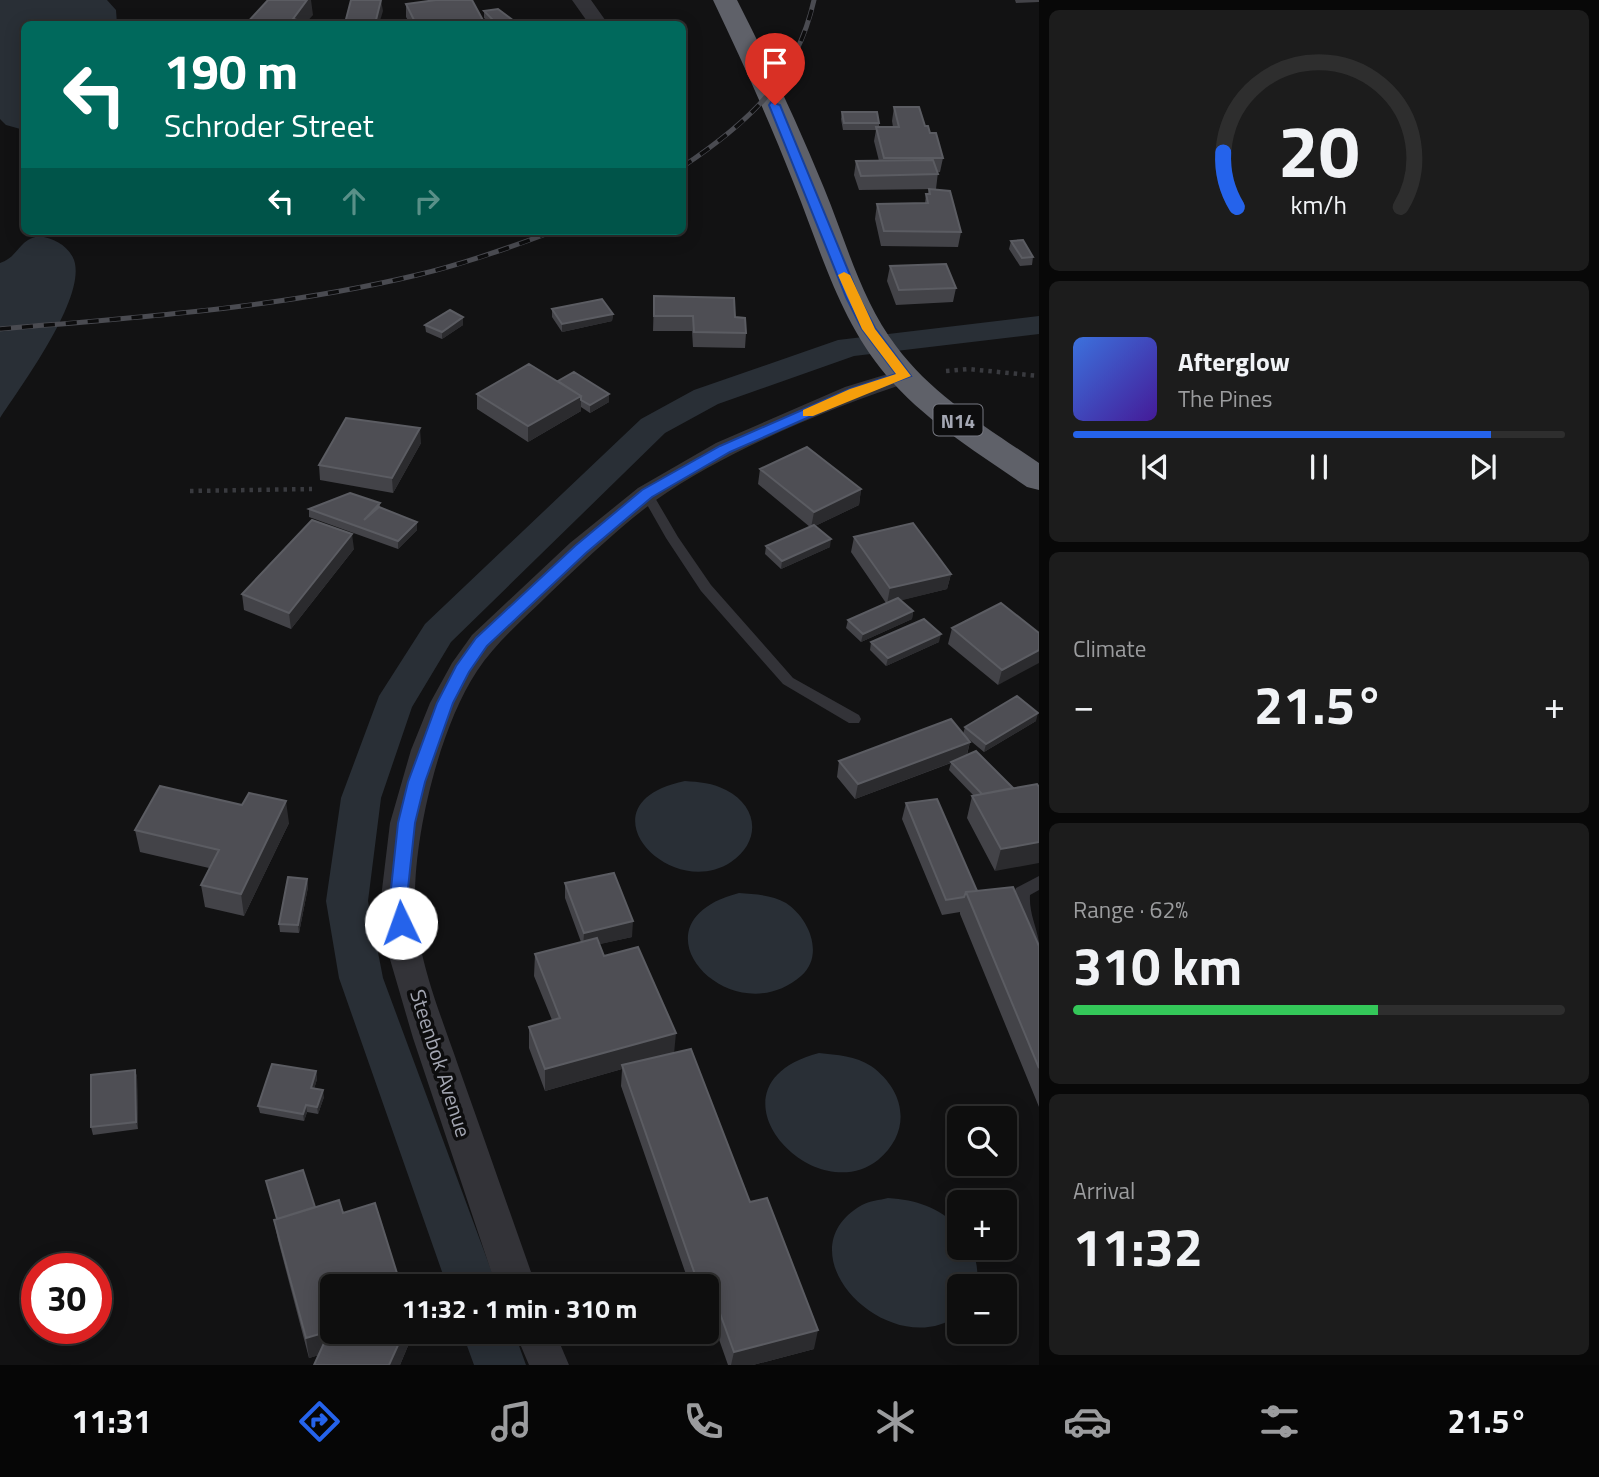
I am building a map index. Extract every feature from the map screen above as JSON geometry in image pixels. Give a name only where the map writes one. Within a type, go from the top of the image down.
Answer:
[{"type":"highway","name":"N14","points":[[725,0],[786,128],[853,297],[886,353],[978,437],[1039,479]]},
{"type":"street","points":[[582,0],[596,21]]},
{"type":"street","name":"Steenbok Avenue","points":[[512,1274],[431,1038],[404,949],[398,898],[406,823],[426,750],[445,703],[462,670],[482,642],[580,549],[647,494],[725,449],[855,392],[886,353]]},
{"type":"street","points":[[540,1344],[550,1365]]},
{"type":"lane","points":[[647,494],[672,538],[706,588],[788,681],[854,719]]},
{"type":"lane","points":[[1039,882],[1022,892],[1021,902],[1026,929],[1039,959]]},
{"type":"path","points":[[886,353],[968,369],[1039,376]]},
{"type":"path","points":[[190,491],[312,489]]},
{"type":"shaded area","points":[[0,0],[107,0],[116,10],[117,21],[21,21],[21,129],[6,125],[0,119]]},
{"type":"shaded area","points":[[40,236],[64,247],[74,260],[75,276],[71,296],[50,341],[0,418],[0,263],[11,257],[27,241]]},
{"type":"shaded area","points":[[685,781],[721,788],[737,797],[745,806],[750,815],[751,835],[748,845],[731,862],[707,871],[682,870],[661,860],[644,845],[636,827],[638,809],[653,792]]},
{"type":"shaded area","points":[[739,893],[757,894],[786,903],[801,918],[811,937],[812,958],[808,967],[801,976],[773,991],[745,993],[720,984],[700,969],[689,949],[690,927],[705,908]]},
{"type":"shaded area","points":[[819,1053],[853,1058],[871,1066],[892,1087],[898,1099],[900,1125],[889,1149],[878,1160],[852,1172],[824,1170],[798,1157],[778,1138],[767,1115],[767,1091],[784,1069]]},
{"type":"shaded area","points":[[888,1198],[908,1201],[943,1214],[947,1217],[947,1260],[975,1260],[977,1274],[947,1274],[947,1320],[932,1327],[903,1326],[876,1315],[853,1297],[838,1274],[832,1249],[839,1226],[862,1205]]},
{"type":"building","points":[[268,0],[307,0],[293,19],[296,21],[249,21]]},
{"type":"building","points":[[351,0],[381,0],[376,21],[346,21]]},
{"type":"building","points":[[436,0],[472,0],[483,21],[414,21],[406,4]]},
{"type":"building","points":[[498,9],[514,21],[494,21],[484,11]]},
{"type":"building","points":[[894,107],[919,107],[925,126],[928,126],[930,133],[936,133],[943,158],[884,158],[876,127],[899,127]]},
{"type":"building","points":[[842,112],[877,112],[879,123],[844,123]]},
{"type":"building","points":[[933,160],[938,174],[861,176],[856,161]]},
{"type":"building","points":[[929,189],[950,191],[961,232],[884,231],[877,204],[928,203],[926,194],[930,194]]},
{"type":"building","points":[[1023,240],[1033,257],[1022,258],[1011,241]]},
{"type":"building","points":[[946,264],[956,288],[899,290],[890,266]]},
{"type":"building","points":[[654,296],[734,298],[735,317],[745,318],[746,333],[694,332],[693,316],[654,316]]},
{"type":"building","points":[[602,299],[613,314],[562,324],[552,309]]},
{"type":"building","points":[[450,310],[463,317],[442,332],[425,325]]},
{"type":"building","points":[[529,364],[581,396],[528,426],[477,394]]},
{"type":"building","points":[[574,372],[609,394],[590,405],[581,400],[581,396],[558,381]]},
{"type":"building","points":[[346,418],[420,428],[392,478],[319,465]]},
{"type":"building","points":[[807,447],[861,489],[814,512],[760,469]]},
{"type":"building","points":[[350,493],[380,503],[364,520],[379,507],[417,522],[398,541],[309,509]]},
{"type":"building","points":[[312,520],[352,534],[289,613],[242,594]]},
{"type":"building","points":[[913,523],[951,574],[890,588],[854,537]]},
{"type":"building","points":[[814,525],[831,539],[782,561],[766,546]]},
{"type":"building","points":[[898,598],[913,611],[863,634],[848,620]]},
{"type":"building","points":[[1001,603],[1039,633],[1039,650],[1002,670],[952,628]]},
{"type":"building","points":[[924,619],[941,634],[888,658],[871,642]]},
{"type":"building","points":[[1017,696],[1038,713],[986,744],[965,727]]},
{"type":"building","points":[[951,719],[970,742],[858,784],[839,761]]},
{"type":"building","points":[[976,751],[1013,788],[982,794],[951,762]]},
{"type":"building","points":[[1037,784],[1039,842],[1001,849],[972,796]]},
{"type":"building","points":[[160,786],[242,805],[249,793],[286,801],[241,894],[201,885],[219,850],[135,830]]},
{"type":"building","points":[[937,799],[977,891],[966,892],[964,897],[946,900],[906,803]]},
{"type":"building","points":[[614,873],[633,921],[584,933],[565,883]]},
{"type":"building","points":[[288,877],[307,879],[298,925],[279,924]]},
{"type":"building","points":[[1013,887],[1039,946],[1039,1068],[966,892]]},
{"type":"building","points":[[597,938],[604,956],[638,947],[676,1033],[545,1069],[529,1027],[560,1018],[535,954]]},
{"type":"building","points":[[691,1049],[750,1202],[767,1198],[818,1330],[734,1352],[719,1311],[719,1274],[695,1274],[622,1065]]},
{"type":"building","points":[[272,1064],[316,1071],[311,1088],[323,1090],[317,1107],[306,1105],[303,1114],[258,1106]]},
{"type":"building","points":[[135,1070],[136,1122],[91,1127],[91,1075]]},
{"type":"building","points":[[303,1170],[315,1207],[277,1219],[266,1181]]},
{"type":"building","points":[[339,1200],[343,1213],[375,1203],[397,1274],[320,1274],[320,1334],[306,1338],[274,1220]]},
{"type":"building","points":[[324,1344],[399,1344],[389,1365],[314,1365]]},
{"type":"waterway","points":[[468,1274],[361,978],[347,901],[361,798],[393,706],[438,633],[653,426],[706,397],[849,347],[1039,325]]},
{"type":"waterway","points":[[492,1344],[500,1365]]},
{"type":"railway","points":[[686,164],[728,134],[766,97],[795,54],[814,0]]},
{"type":"railway","points":[[0,329],[210,310],[314,296],[435,271],[543,235]]},
{"type":"slow traffic","points":[[808,413],[855,392],[904,376],[869,329],[844,275]]},
{"type":"route","points":[[401,923],[398,898],[406,823],[426,750],[462,670],[482,642],[580,549],[647,494],[680,473],[725,449],[855,392],[904,376],[869,329],[853,297],[775,105]]}]
